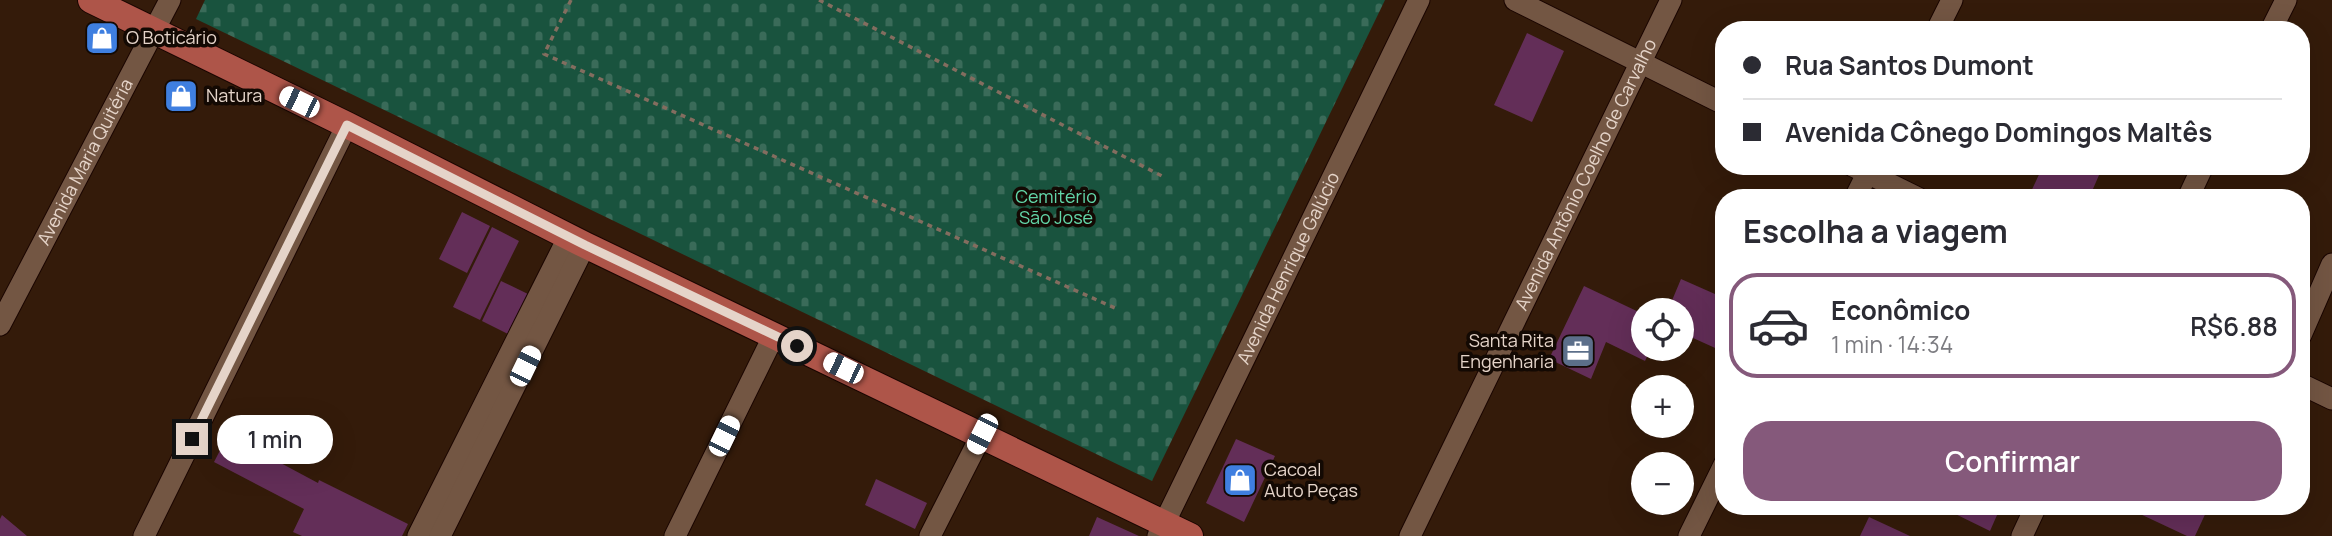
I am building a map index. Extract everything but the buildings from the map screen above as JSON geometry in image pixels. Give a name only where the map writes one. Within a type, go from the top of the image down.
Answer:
[{"type":"main road","points":[[91,0],[577,240],[982,434],[1161,530],[1190,536]]},
{"type":"street","name":"Avenida Maria Quitéria","points":[[0,325],[170,0]]},
{"type":"street","name":"Avenida Henrique Galúcio","points":[[1161,530],[1419,0]]},
{"type":"street","points":[[1515,0],[1715,100]]},
{"type":"street","name":"Avenida Antônio Coelho de Carvalho","points":[[1410,536],[1671,0]]},
{"type":"street","points":[[1942,21],[1952,0]]},
{"type":"street","points":[[2276,21],[2286,0]]},
{"type":"street","points":[[144,536],[347,125]]},
{"type":"street","points":[[1875,175],[1901,189]]},
{"type":"street","points":[[418,536],[577,240]]},
{"type":"street","points":[[440,536],[577,240]]},
{"type":"street","points":[[2310,314],[2332,264]]},
{"type":"street","points":[[675,536],[774,335]]},
{"type":"street","points":[[2310,388],[2332,399]]},
{"type":"street","points":[[930,536],[982,434]]},
{"type":"street","points":[[1689,536],[1715,483]]},
{"type":"street","points":[[2022,536],[2032,515]]},
{"type":"path","points":[[570,0],[544,54],[1115,308]]},
{"type":"path","points":[[819,0],[1162,176]]},
{"type":"green space","name":"Cemitério São José","points":[[205,0],[1385,0],[1152,481],[196,19]]},
{"type":"place","name":"O Boticário","points":[[102,38]]},
{"type":"place","name":"Natura","points":[[181,96]]},
{"type":"place","name":"Santa Rita Engenharia","points":[[1578,351]]},
{"type":"place","name":"Cacoal Auto Peças","points":[[1240,480]]},
{"type":"route","points":[[192,439],[347,125],[585,245],[797,346]]}]
